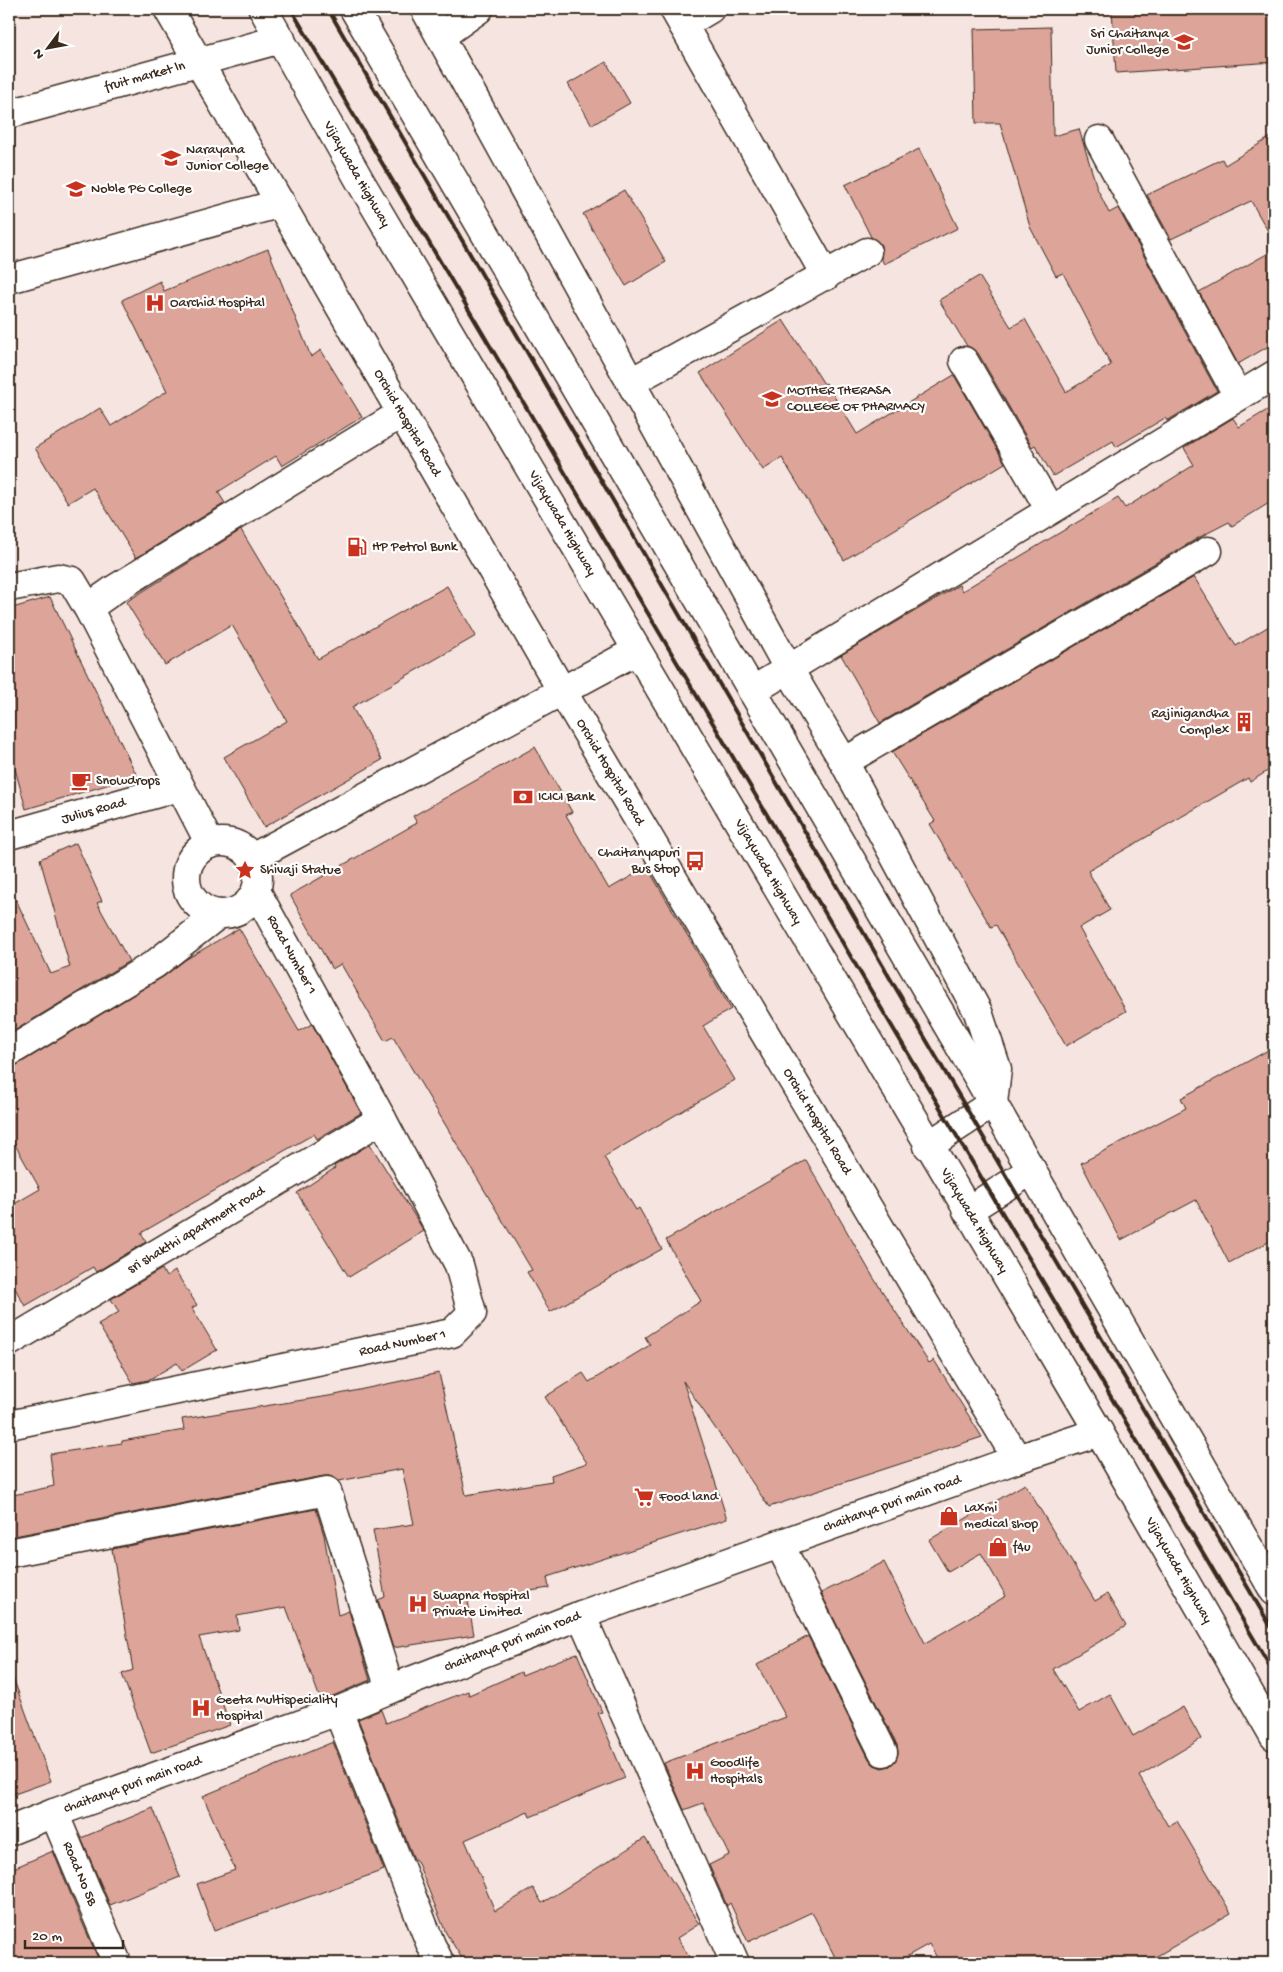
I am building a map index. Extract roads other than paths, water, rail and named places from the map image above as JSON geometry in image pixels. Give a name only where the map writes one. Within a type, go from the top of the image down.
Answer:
[{"type":"main road","name":"Orchid Hospital Road","points":[[168,9],[562,691],[1017,1459]]},
{"type":"main road","name":"Vijaywada Highway","points":[[263,9],[360,181],[928,1146],[1099,1432],[1274,1736]]},
{"type":"main road","points":[[354,9],[1032,1170],[1274,1591]]},
{"type":"main road","points":[[425,9],[788,668],[844,762],[978,1012],[997,1069],[993,1103],[928,1146]]},
{"type":"main road","points":[[441,36],[479,9]]},
{"type":"main road","points":[[710,9],[678,17],[826,276]]},
{"type":"main road","name":"fruit market ln","points":[[9,114],[281,39]]},
{"type":"main road","points":[[1098,140],[1238,396]]},
{"type":"main road","points":[[9,278],[281,203]]},
{"type":"main road","points":[[631,382],[867,252]]},
{"type":"main road","points":[[964,361],[1050,510]]},
{"type":"main road","points":[[752,691],[1274,376]]},
{"type":"main road","points":[[88,608],[115,589],[402,413]]},
{"type":"main road","points":[[844,762],[1208,551]]},
{"type":"main road","points":[[9,587],[34,580],[58,578],[72,582],[88,608],[210,844]]},
{"type":"main road","points":[[252,858],[636,650]]},
{"type":"main road","name":"Julius Road","points":[[9,836],[179,787]]},
{"type":"main road","points":[[229,842],[240,847],[252,858],[258,878],[256,891],[244,907],[233,912],[219,914],[208,911],[197,904],[187,886],[186,872],[192,858],[210,844],[229,842]]},
{"type":"main road","name":"Road Number 1","points":[[9,1425],[452,1332],[472,1313],[459,1265],[382,1119],[256,891]]},
{"type":"main road","points":[[9,1052],[155,964],[219,914]]},
{"type":"main road","name":"sri shakthi apartment road","points":[[9,1342],[382,1119]]},
{"type":"main road","points":[[967,1211],[1032,1170]]},
{"type":"main road","points":[[1017,1459],[1099,1432]]},
{"type":"main road","name":"chaitanya puri main road","points":[[9,1831],[338,1711],[582,1615],[1017,1459]]},
{"type":"main road","points":[[9,1553],[327,1491],[390,1689]]},
{"type":"main road","points":[[780,1545],[883,1752]]},
{"type":"main road","points":[[582,1615],[735,1963]]},
{"type":"main road","points":[[338,1711],[431,1945],[440,1963]]},
{"type":"main road","name":"Road No 5B","points":[[54,1813],[117,1963]]},
{"type":"railway","points":[[291,9],[1274,1673]]},
{"type":"railway","points":[[328,9],[891,980],[1274,1632]]},
{"type":"place","name":"Sri Chaitanya Junior College","points":[[1184,42]]},
{"type":"place","name":"Narayana Junior College","points":[[171,158]]},
{"type":"place","name":"Noble PG College","points":[[76,189]]},
{"type":"place","name":"Oarchid Hospital","points":[[155,303]]},
{"type":"place","name":"MOTHER THERASA COLLEGE OF PHARMACY","points":[[772,399]]},
{"type":"place","name":"HP Petrol Bunk","points":[[357,547]]},
{"type":"place","name":"Rajinigandha Complex","points":[[1244,722]]},
{"type":"place","name":"Snowdrops","points":[[81,781]]},
{"type":"place","name":"ICICI Bank","points":[[523,797]]},
{"type":"place","name":"Chaitanyapuri Bus Stop","points":[[695,861]]},
{"type":"place","name":"Shivaji Statue","points":[[245,870]]},
{"type":"place","name":"Food land","points":[[644,1497]]},
{"type":"place","name":"Laxmi medical shop","points":[[949,1516]]},
{"type":"place","name":"f4u","points":[[998,1547]]},
{"type":"place","name":"Swapna Hospital Private Limited","points":[[418,1604]]},
{"type":"place","name":"Geeta Multispeciality Hospital","points":[[201,1708]]},
{"type":"place","name":"Goodlife Hospitals","points":[[695,1771]]}]
